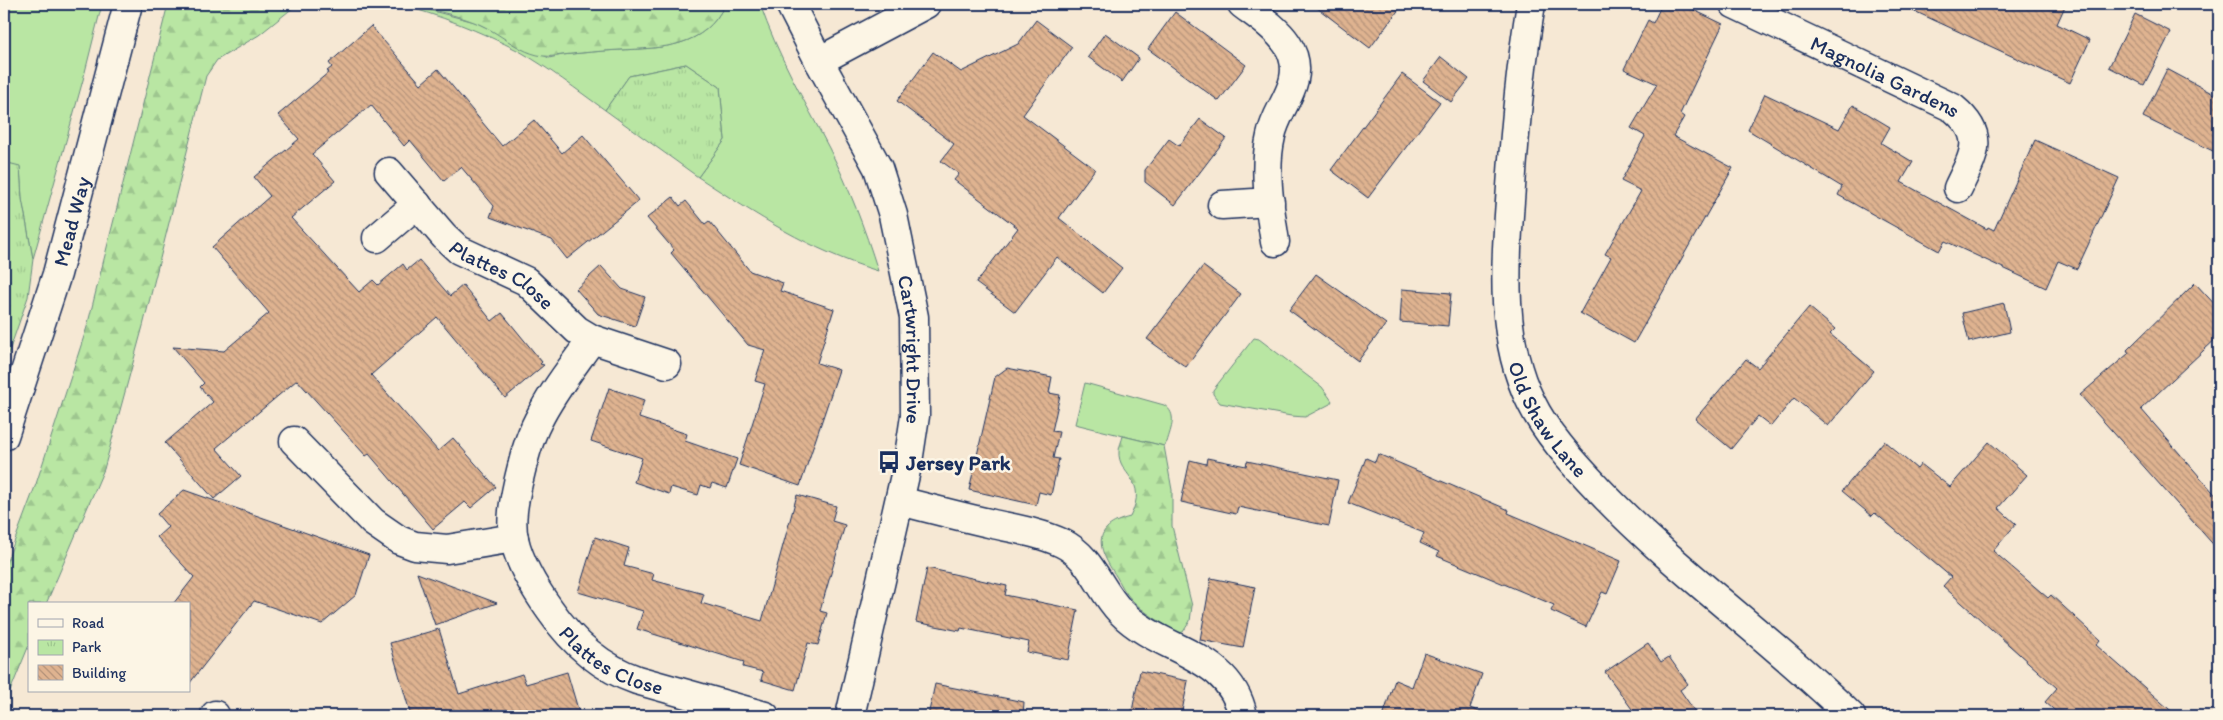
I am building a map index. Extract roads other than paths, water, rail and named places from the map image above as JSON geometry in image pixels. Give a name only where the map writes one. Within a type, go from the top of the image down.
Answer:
[{"type":"street","name":"Mead Way","points":[[4,436],[57,274],[128,4]]},
{"type":"street","name":"Cartwright Drive","points":[[790,4],[878,168],[893,215],[914,316],[915,416],[900,501],[850,716]]},
{"type":"street","points":[[819,61],[926,4]]},
{"type":"street","points":[[1242,4],[1280,35],[1294,53],[1294,80],[1274,123],[1268,153],[1270,202],[1275,242]]},
{"type":"street","name":"Old Shaw Lane","points":[[1531,4],[1514,144],[1506,255],[1507,306],[1512,342],[1518,370],[1530,402],[1547,430],[1580,470],[1646,538],[1799,667],[1851,716]]},
{"type":"street","name":"Magnolia Gardens","points":[[1734,4],[1953,108],[1967,120],[1973,131],[1976,147],[1958,188]]},
{"type":"street","name":"Plattes Close","points":[[389,172],[460,250],[526,281],[564,320],[592,338],[667,364]]},
{"type":"street","points":[[1222,204],[1270,202]]},
{"type":"street","points":[[377,238],[417,204]]},
{"type":"street","name":"Plattes Close","points":[[592,338],[551,400],[532,435],[516,492],[512,518],[514,538],[520,560],[546,605],[568,634],[601,664],[618,674],[765,716]]},
{"type":"street","points":[[294,441],[373,522],[399,540],[415,546],[446,549],[514,538]]},
{"type":"street","points":[[900,501],[1036,534],[1069,547],[1084,560],[1122,613],[1158,639],[1198,658],[1223,676],[1237,698],[1243,716]]},
{"type":"place","name":"Jersey Park","points":[[889,462]]}]
